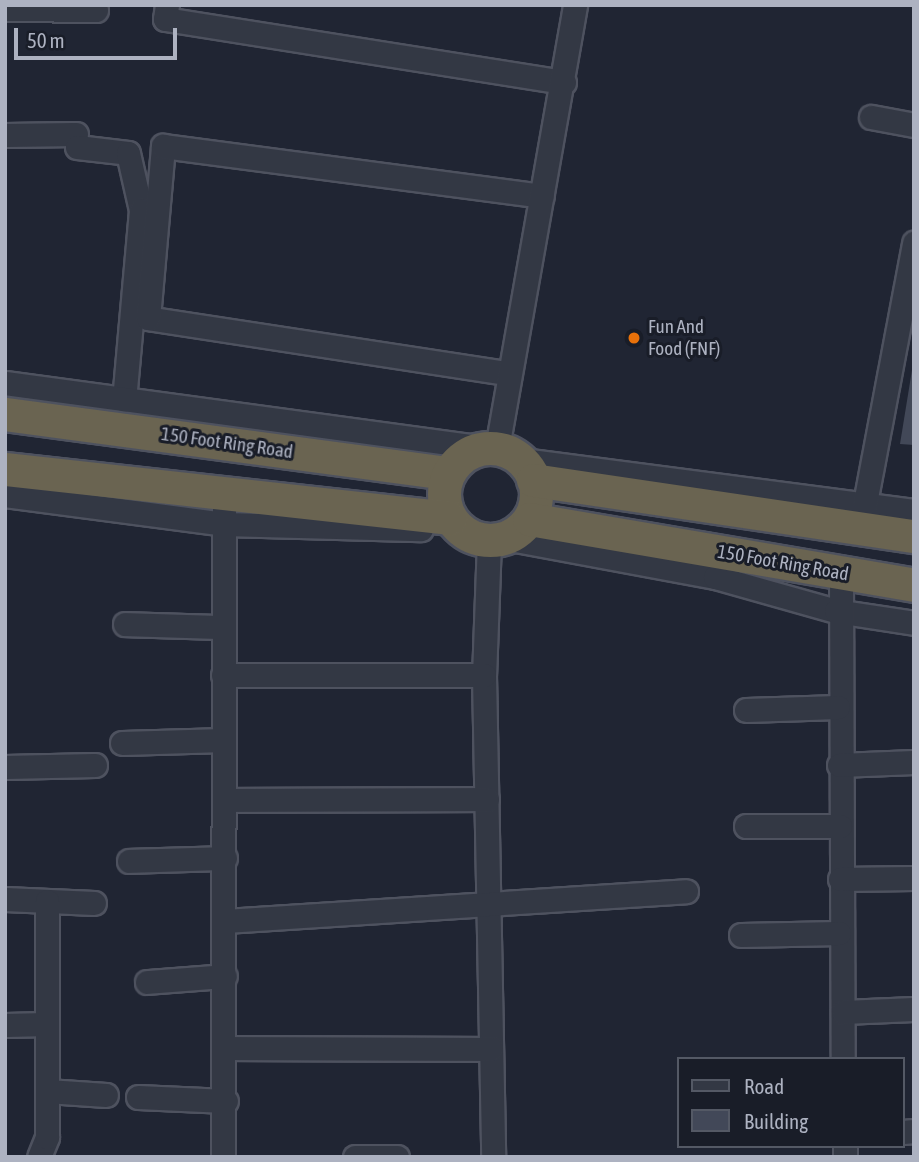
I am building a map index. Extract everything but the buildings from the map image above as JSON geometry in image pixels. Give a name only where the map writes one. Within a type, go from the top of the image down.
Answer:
[{"type":"highway","name":"150 Foot Ring Road","points":[[5,414],[449,473]]},
{"type":"highway","points":[[509,459],[486,529],[444,503],[449,473],[509,459],[914,536]]},
{"type":"highway","name":"150 Foot Ring Road","points":[[5,469],[224,511],[486,529],[841,573],[914,585]]},
{"type":"street","points":[[167,5],[165,19],[564,82]]},
{"type":"street","points":[[509,459],[506,373],[564,82],[575,5]]},
{"type":"street","points":[[5,9],[96,10]]},
{"type":"street","points":[[871,117],[914,125]]},
{"type":"street","points":[[5,135],[76,141],[128,153],[141,211],[124,400]]},
{"type":"street","points":[[506,373],[148,318],[163,146],[542,196]]},
{"type":"street","points":[[865,503],[914,243]]},
{"type":"street","points":[[5,383],[509,459],[914,511]]},
{"type":"street","points":[[5,495],[224,511],[226,1101],[223,1157]]},
{"type":"street","points":[[493,1157],[484,675],[486,529],[715,577],[836,611],[914,623]]},
{"type":"street","points":[[841,573],[836,611],[839,933],[844,1057]]},
{"type":"street","points":[[125,624],[223,627]]},
{"type":"street","points":[[223,675],[484,675]]},
{"type":"street","points":[[746,710],[838,707]]},
{"type":"street","points":[[122,743],[224,740]]},
{"type":"street","points":[[839,765],[914,762]]},
{"type":"street","points":[[5,767],[95,765]]},
{"type":"street","points":[[224,800],[486,799]]},
{"type":"street","points":[[746,826],[840,826]]},
{"type":"street","points":[[129,861],[225,858]]},
{"type":"street","points":[[840,879],[914,878]]},
{"type":"street","points":[[225,921],[490,907],[686,891]]},
{"type":"street","points":[[5,899],[94,903]]},
{"type":"street","points":[[39,1157],[47,1137],[47,901]]},
{"type":"street","points":[[741,935],[839,933]]},
{"type":"street","points":[[147,982],[225,976]]},
{"type":"street","points":[[843,1012],[914,1009]]},
{"type":"street","points":[[5,1025],[47,1024]]},
{"type":"street","points":[[226,1048],[491,1049]]},
{"type":"street","points":[[47,1091],[106,1095]]},
{"type":"street","points":[[138,1097],[226,1101]]},
{"type":"street","points":[[355,1157],[397,1157]]},
{"type":"place","name":"Fun And Food (FNF)","points":[[634,338]]}]
